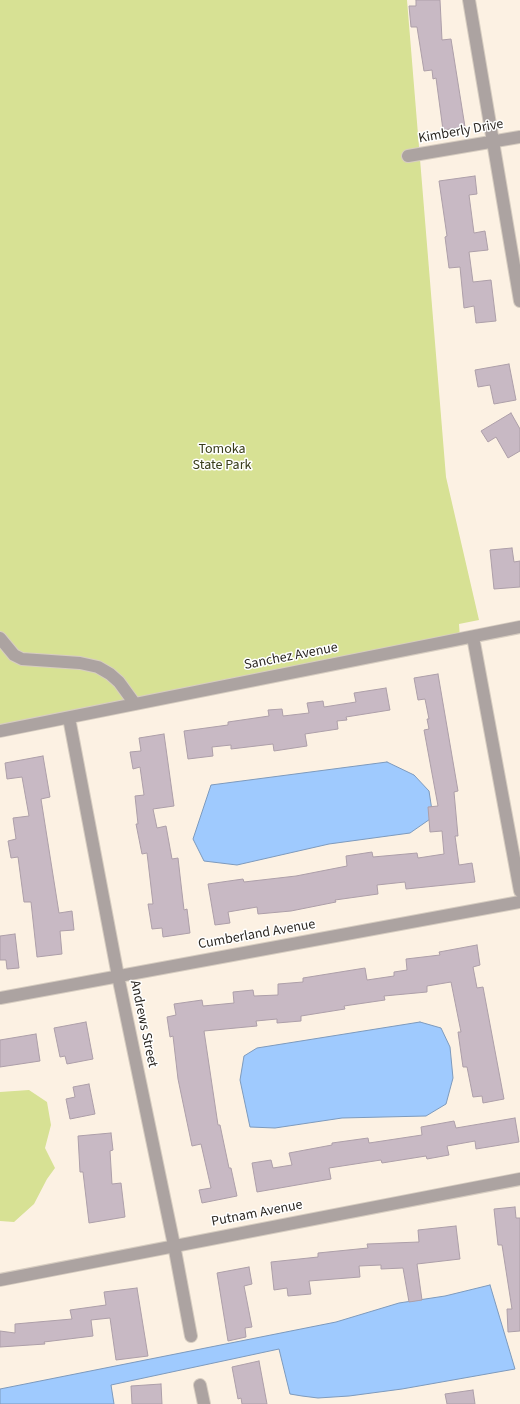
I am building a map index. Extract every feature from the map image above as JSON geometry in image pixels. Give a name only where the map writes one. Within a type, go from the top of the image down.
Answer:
[{"type":"street","points":[[469,0],[520,301]]},
{"type":"street","name":"Kimberly Drive","points":[[408,156],[520,137]]},
{"type":"street","name":"Sanchez Avenue","points":[[0,730],[68,718],[520,627]]},
{"type":"street","points":[[473,637],[520,891]]},
{"type":"street","points":[[0,638],[14,655],[22,659],[80,663],[98,667],[110,674],[119,682],[135,704]]},
{"type":"street","name":"Andrews Street","points":[[68,718],[118,976],[174,1245],[191,1336]]},
{"type":"street","name":"Cumberland Avenue","points":[[0,998],[520,902]]},
{"type":"street","name":"Putnam Avenue","points":[[0,1280],[520,1179]]},
{"type":"street","points":[[200,1385],[204,1404]]},
{"type":"green space","name":"Tomoka State Park","points":[[0,0],[407,0],[446,477],[479,620],[459,624],[460,639],[0,732]]},
{"type":"green space","points":[[29,1090],[47,1102],[51,1125],[45,1148],[55,1168],[47,1179],[34,1204],[14,1222],[0,1221],[0,1092]]},
{"type":"water","points":[[387,762],[414,775],[429,791],[433,817],[410,833],[329,844],[237,865],[204,861],[193,839],[211,785]]},
{"type":"water","points":[[420,1022],[441,1028],[450,1047],[453,1078],[446,1104],[426,1116],[342,1118],[275,1128],[250,1127],[240,1080],[244,1056],[257,1048]]},
{"type":"water","points":[[490,1285],[515,1369],[402,1389],[349,1396],[318,1398],[290,1394],[279,1349],[111,1385],[114,1404],[0,1404],[0,1389],[336,1322],[399,1303],[445,1296]]},
{"type":"building","points":[[416,0],[440,0],[442,40],[451,39],[465,127],[443,130],[436,78],[433,79],[432,70],[424,71],[417,27],[411,27],[409,6],[416,6]]},
{"type":"building","points":[[475,176],[477,194],[469,195],[474,233],[485,231],[488,250],[469,252],[473,282],[491,280],[496,321],[476,323],[474,306],[464,308],[460,267],[449,268],[445,237],[447,236],[439,181]]},
{"type":"building","points":[[509,364],[516,400],[494,404],[490,385],[478,387],[475,370]]},
{"type":"building","points":[[511,413],[520,429],[520,451],[508,458],[496,437],[488,442],[481,431]]},
{"type":"building","points":[[512,548],[514,562],[520,561],[520,587],[494,589],[490,550]]},
{"type":"building","points":[[438,674],[458,791],[454,792],[458,836],[455,836],[459,865],[472,863],[475,882],[406,889],[405,882],[377,885],[378,894],[335,900],[336,902],[291,911],[258,914],[257,907],[228,912],[230,923],[215,925],[208,884],[243,879],[244,882],[296,876],[347,866],[346,856],[372,852],[373,857],[417,853],[418,858],[444,854],[442,831],[430,832],[428,807],[438,806],[424,730],[429,729],[427,719],[429,719],[425,699],[418,700],[414,678]]},
{"type":"building","points":[[386,688],[390,710],[346,717],[347,720],[337,721],[338,729],[305,734],[307,746],[274,751],[273,744],[231,749],[231,745],[212,747],[213,756],[188,759],[184,731],[228,725],[228,722],[269,716],[268,710],[282,709],[283,716],[309,713],[307,703],[323,701],[324,707],[356,702],[354,693]]},
{"type":"building","points":[[164,734],[174,806],[153,809],[157,828],[166,826],[172,859],[178,858],[184,910],[187,909],[190,933],[163,937],[162,928],[152,929],[148,904],[153,904],[147,853],[142,854],[136,824],[138,824],[135,796],[144,795],[140,767],[133,769],[130,752],[141,751],[139,738]]},
{"type":"building","points":[[43,756],[50,797],[41,799],[59,913],[72,911],[74,930],[60,931],[62,954],[37,957],[31,902],[24,902],[18,857],[11,858],[8,841],[16,839],[13,818],[29,816],[22,777],[7,779],[5,763]]},
{"type":"building","points":[[15,934],[19,968],[7,969],[6,960],[0,960],[0,936]]},
{"type":"building","points":[[477,945],[480,965],[473,967],[477,988],[483,987],[504,1099],[483,1103],[482,1096],[473,1097],[467,1067],[463,1067],[458,1032],[461,1032],[451,982],[427,986],[427,992],[384,996],[385,1000],[344,1006],[345,1009],[301,1016],[301,1021],[277,1023],[277,1019],[256,1021],[257,1026],[204,1031],[218,1125],[220,1125],[229,1168],[231,1168],[237,1196],[202,1203],[199,1190],[211,1188],[201,1144],[192,1146],[178,1079],[173,1036],[170,1037],[167,1017],[176,1015],[174,1004],[202,1000],[203,1006],[234,1003],[233,992],[253,990],[254,996],[278,995],[278,984],[303,982],[303,978],[365,968],[367,980],[394,976],[394,972],[407,970],[406,959],[440,955],[439,952]]},
{"type":"building","points":[[86,1022],[93,1059],[67,1064],[65,1056],[60,1057],[54,1028]]},
{"type":"building","points":[[36,1034],[40,1061],[0,1067],[0,1040]]},
{"type":"building","points":[[89,1084],[95,1114],[70,1119],[66,1099],[75,1097],[73,1087]]},
{"type":"building","points":[[515,1118],[519,1142],[476,1149],[475,1141],[447,1146],[449,1155],[427,1159],[426,1156],[382,1163],[381,1160],[329,1168],[331,1179],[257,1192],[252,1163],[271,1160],[273,1168],[292,1165],[289,1153],[332,1145],[332,1143],[368,1138],[369,1143],[422,1135],[421,1127],[454,1121],[456,1128]]},
{"type":"building","points":[[111,1133],[113,1150],[110,1151],[112,1184],[121,1183],[125,1217],[89,1223],[83,1172],[80,1172],[78,1136]]},
{"type":"building","points":[[515,1207],[516,1218],[520,1218],[520,1331],[508,1332],[507,1309],[512,1309],[502,1245],[498,1245],[494,1209]]},
{"type":"building","points":[[456,1226],[460,1259],[417,1264],[422,1300],[409,1302],[403,1268],[381,1269],[381,1265],[359,1266],[360,1277],[309,1281],[311,1294],[288,1296],[287,1288],[274,1290],[271,1262],[318,1257],[318,1253],[368,1248],[367,1244],[419,1242],[418,1230]]},
{"type":"building","points":[[249,1267],[252,1284],[244,1286],[252,1327],[245,1328],[246,1337],[228,1341],[217,1273]]},
{"type":"building","points":[[137,1288],[148,1356],[116,1360],[110,1318],[91,1320],[93,1336],[44,1342],[45,1344],[0,1347],[0,1331],[15,1333],[15,1324],[72,1319],[70,1310],[106,1305],[104,1292]]},
{"type":"building","points":[[259,1361],[267,1404],[242,1404],[241,1398],[238,1399],[232,1367]]},
{"type":"building","points":[[161,1384],[162,1404],[132,1404],[131,1386]]},
{"type":"building","points":[[473,1390],[475,1404],[447,1404],[445,1394]]}]
